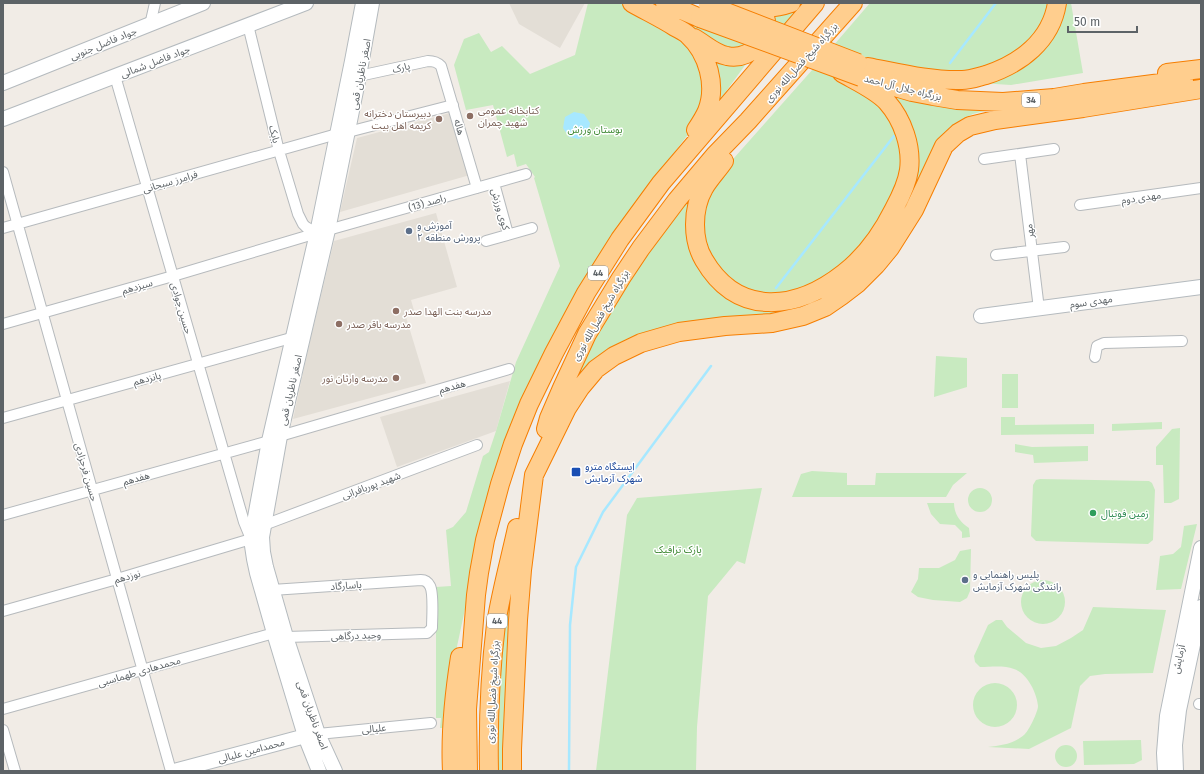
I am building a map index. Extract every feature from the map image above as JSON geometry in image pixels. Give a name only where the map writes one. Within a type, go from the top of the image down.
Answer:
[{"type":"highway","points":[[632,3],[669,23],[717,53],[734,57],[755,49],[762,40],[766,31],[766,19],[760,8]]},
{"type":"highway","name":"بزرگراه جلال آل احمد","points":[[665,3],[704,9],[912,92],[957,100],[1003,102],[1054,98],[1173,81],[1201,79]]},
{"type":"highway","points":[[740,3],[760,8],[791,3]]},
{"type":"highway","name":"بزرگراه شیخ فضل‌الله نوری","points":[[468,771],[467,709],[476,595],[485,540],[500,484],[513,444],[530,404],[554,353],[586,293],[620,239],[661,183],[815,3]]},
{"type":"highway","points":[[865,72],[945,80],[964,80],[998,71],[1014,63],[1030,52],[1042,39],[1051,24],[1056,11],[1057,3]]},
{"type":"highway","name":"بزرگراه شیخ فضل‌الله نوری","points":[[489,771],[488,737],[490,682],[496,623],[518,522],[534,475],[549,418],[587,334],[641,248],[677,200],[715,155],[748,121],[853,4]]},
{"type":"highway","name":"بزرگراه جلال آل احمد","points":[[704,9],[832,67],[896,76],[939,86],[981,90],[1026,90],[1201,69]]},
{"type":"highway","points":[[661,183],[707,112],[709,103],[711,85],[707,65],[700,50],[688,35]]},
{"type":"highway","points":[[748,121],[724,162],[704,188],[698,204],[694,223],[695,232],[701,255],[710,270],[721,283],[732,292],[744,297],[768,303],[793,300],[806,296],[824,287],[845,273],[862,256],[877,238],[890,217],[908,179],[910,161],[906,138],[898,119],[887,102],[832,67]]},
{"type":"highway","points":[[512,771],[518,620],[522,570],[534,475],[567,408],[580,388],[596,369],[614,356],[641,343],[679,332],[725,326],[772,323],[803,316],[825,307],[858,283],[890,248],[914,210],[944,146],[958,133],[970,126],[995,120],[1201,89]]},
{"type":"highway","points":[[452,771],[452,732],[456,687],[464,631],[476,595]]},
{"type":"street","points":[[150,25],[155,3]]},
{"type":"street","name":"جواد فاضل جنوبی","points":[[4,82],[203,3]]},
{"type":"street","name":"جواد فاضل شمالی","points":[[3,119],[306,3]]},
{"type":"street","points":[[352,3],[360,18]]},
{"type":"street","name":"اصغر ناظریان قمی","points":[[268,590],[254,559],[251,539],[322,231],[342,133],[363,3]]},
{"type":"street","name":"اصغر ناظریان قمی","points":[[342,133],[359,76],[370,24],[372,3]]},
{"type":"street","name":"بابک","points":[[248,26],[279,151],[300,219],[306,228],[322,231]]},
{"type":"street","name":"پارک","points":[[359,76],[428,61],[434,61],[441,66]]},
{"type":"street","name":"هاله","points":[[441,66],[477,188]]},
{"type":"street","name":"حسین جوادی","points":[[115,76],[244,522],[251,539]]},
{"type":"street","name":"فرامرز سبحانی","points":[[3,228],[342,133],[453,105]]},
{"type":"street","points":[[984,159],[1054,148]]},
{"type":"street","name":"مهر","points":[[1020,154],[1039,309]]},
{"type":"street","name":"حسین فرحزادی","points":[[3,172],[117,579],[173,771]]},
{"type":"street","name":"راصد (13)","points":[[322,231],[526,174]]},
{"type":"street","name":"کوی ورزش","points":[[494,183],[508,234]]},
{"type":"street","name":"مهدی دوم","points":[[1080,205],[1201,188]]},
{"type":"street","name":"کوی ورزش","points":[[486,241],[532,228]]},
{"type":"street","name":"سیزدهم","points":[[3,324],[173,276],[322,231]]},
{"type":"street","points":[[996,255],[1064,246]]},
{"type":"street","name":"مهدی سوم","points":[[981,316],[1201,287]]},
{"type":"street","name":"پانزدهم","points":[[3,418],[297,338]]},
{"type":"street","points":[[1095,357],[1097,346],[1104,343],[1182,341]]},
{"type":"street","name":"هفدهم","points":[[3,515],[224,453],[508,369]]},
{"type":"street","name":"اصغر ناظریان قمی","points":[[274,438],[262,545],[268,590],[279,636],[311,735],[318,771]]},
{"type":"street","name":"شهید پوربافرانی","points":[[264,525],[478,445]]},
{"type":"street","points":[[251,539],[264,525]]},
{"type":"street","name":"نوزدهم","points":[[3,611],[251,539]]},
{"type":"street","name":"آزمایش","points":[[1176,771],[1176,739],[1179,710],[1197,607],[1201,548]]},
{"type":"street","name":"پاسارگاد","points":[[268,590],[425,580],[428,582],[432,590],[432,628],[426,633]]},
{"type":"street","name":"آزمایش","points":[[1165,771],[1164,753],[1167,716],[1197,607]]},
{"type":"street","name":"وحید درگاهی","points":[[279,636],[426,633]]},
{"type":"street","name":"محمدهادی طهماسبی","points":[[3,709],[143,670],[279,636]]},
{"type":"street","name":"علیالی","points":[[311,735],[431,723]]},
{"type":"street","points":[[3,730],[15,771]]},
{"type":"street","name":"اصغر ناظریان قمی","points":[[311,735],[335,771]]},
{"type":"street","name":"محمدامین علیالی","points":[[173,771],[311,735]]},
{"type":"shaded area","points":[[509,3],[585,3],[560,48],[519,24]]},
{"type":"shaded area","points":[[450,113],[470,175],[340,212],[357,138]]},
{"type":"shaded area","points":[[436,213],[457,287],[411,300],[415,314],[406,317],[426,383],[293,419],[334,241]]},
{"type":"shaded area","points":[[510,381],[496,431],[397,467],[380,417]]},
{"type":"green space","name":"بوستان ورزش","points":[[588,3],[625,3],[685,38],[708,81],[696,124],[629,212],[588,273],[476,558],[453,665],[446,728],[440,728],[441,718],[436,718],[436,587],[451,586],[446,530],[453,527],[466,512],[483,456],[489,452],[496,431],[516,362],[560,266],[534,178],[535,177],[526,164],[517,167],[514,154],[507,157],[493,105],[466,110],[454,65],[464,39],[479,33],[491,52],[502,46],[530,74],[575,55]]},
{"type":"green space","points":[[642,3],[652,3],[754,46],[739,54]]},
{"type":"green space","points":[[802,3],[806,3],[784,26],[770,20],[770,12],[794,7]]},
{"type":"green space","points":[[870,3],[1054,3],[1035,43],[974,74],[887,67],[833,46]]},
{"type":"green space","points":[[1064,3],[1071,3],[1083,73],[1011,85],[980,83],[1005,75]]},
{"type":"green space","points":[[708,51],[751,57],[706,119]]},
{"type":"green space","points":[[813,69],[856,86],[868,94],[896,125],[905,170],[880,224],[838,272],[780,297],[741,291],[706,253],[700,221],[718,176]]},
{"type":"green space","points":[[890,95],[988,110],[962,119],[950,127],[941,137],[912,199],[849,284],[791,315],[676,329],[576,386],[573,377],[622,288],[700,183],[691,239],[756,305],[858,267],[917,147],[907,113]]},
{"type":"green space","points":[[936,356],[967,358],[967,387],[934,397]]},
{"type":"green space","points":[[1002,374],[1018,374],[1018,408],[1002,408]]},
{"type":"green space","points":[[1001,417],[1015,417],[1015,425],[1094,424],[1094,434],[1001,435]]},
{"type":"green space","points":[[1162,422],[1162,429],[1112,431],[1112,424]]},
{"type":"green space","points":[[1180,428],[1179,499],[1171,503],[1164,503],[1163,465],[1156,465],[1156,447],[1172,429]]},
{"type":"green space","points":[[1015,444],[1032,447],[1088,446],[1088,461],[1034,463],[1033,455],[1015,452]]},
{"type":"green space","points":[[812,471],[847,473],[847,485],[875,485],[876,473],[967,473],[953,485],[946,497],[792,497],[801,474]]},
{"type":"green space","name":"زمین فوتبال","points":[[1036,480],[1149,481],[1152,483],[1155,490],[1153,540],[1148,544],[1036,541],[1031,536],[1033,485]]},
{"type":"green space","name":"پارک ترافیک","points":[[762,488],[745,564],[737,561],[708,596],[697,727],[696,771],[596,771],[627,515],[637,498]]},
{"type":"green space","points":[[980,488],[985,489],[991,495],[991,505],[985,511],[980,512],[975,511],[969,505],[968,500],[969,495],[975,489]]},
{"type":"green space","points":[[927,503],[954,503],[955,511],[958,517],[969,528],[970,537],[962,538],[962,532],[955,525],[940,524],[931,514]]},
{"type":"green space","points":[[1197,524],[1181,589],[1156,590],[1160,556],[1173,554],[1181,547],[1184,526]]},
{"type":"green space","points":[[971,549],[970,591],[967,598],[960,602],[933,600],[918,597],[911,592],[918,579],[919,568],[939,568],[955,560],[960,551]]},
{"type":"green space","points":[[517,565],[508,771],[498,771],[498,646]]},
{"type":"green space","points":[[1043,580],[1055,584],[1061,590],[1065,602],[1061,614],[1055,620],[1043,624],[1031,620],[1025,614],[1021,602],[1025,590],[1031,584]]},
{"type":"green space","points":[[1093,607],[1166,610],[1153,673],[1105,674],[1090,676],[1080,686],[1071,728],[1029,749],[988,747],[1012,742],[1025,734],[1033,721],[1038,706],[1036,695],[1027,679],[1019,671],[997,666],[980,667],[975,662],[974,656],[988,625],[996,620],[1002,620],[1007,627],[1026,643],[1041,648],[1056,646],[1083,630]]},
{"type":"green space","points":[[991,683],[999,683],[1011,689],[1017,701],[1017,709],[1011,721],[999,727],[991,727],[979,721],[973,709],[973,701],[979,689]]},
{"type":"green space","points":[[1141,740],[1142,760],[1134,764],[1084,765],[1083,741]]},
{"type":"green space","points":[[1062,745],[1070,745],[1077,752],[1077,760],[1070,767],[1062,767],[1055,760],[1055,752]]},
{"type":"water","points":[[574,112],[584,114],[590,123],[588,133],[579,139],[569,137],[563,128],[565,117]]},
{"type":"waterway","points":[[950,63],[996,3]]},
{"type":"waterway","points":[[776,288],[894,136]]},
{"type":"waterway","points":[[569,771],[570,625],[576,567],[603,512],[711,366]]},
{"type":"place","name":"کتابخانه عمومی شهید چمران","points":[[470,116]]},
{"type":"place","name":"دبیرستان دخترانه کریمه اهل بیت","points":[[439,119]]},
{"type":"place","name":"آموزش و پرورش منطقه ۲","points":[[409,231]]},
{"type":"place","name":"مدرسه بنت الهدا صدر","points":[[396,311]]},
{"type":"place","name":"مدرسه باقر صدر","points":[[339,324]]},
{"type":"place","name":"مدرسه وارثان نور","points":[[396,378]]},
{"type":"place","name":"ایستگاه مترو شهرک آزمایش","points":[[576,472]]},
{"type":"place","name":"زمین فوتبال","points":[[1093,513]]},
{"type":"place","name":"پلیس راهنمایی و رانندگی شهرک آزمایش","points":[[965,580]]}]
